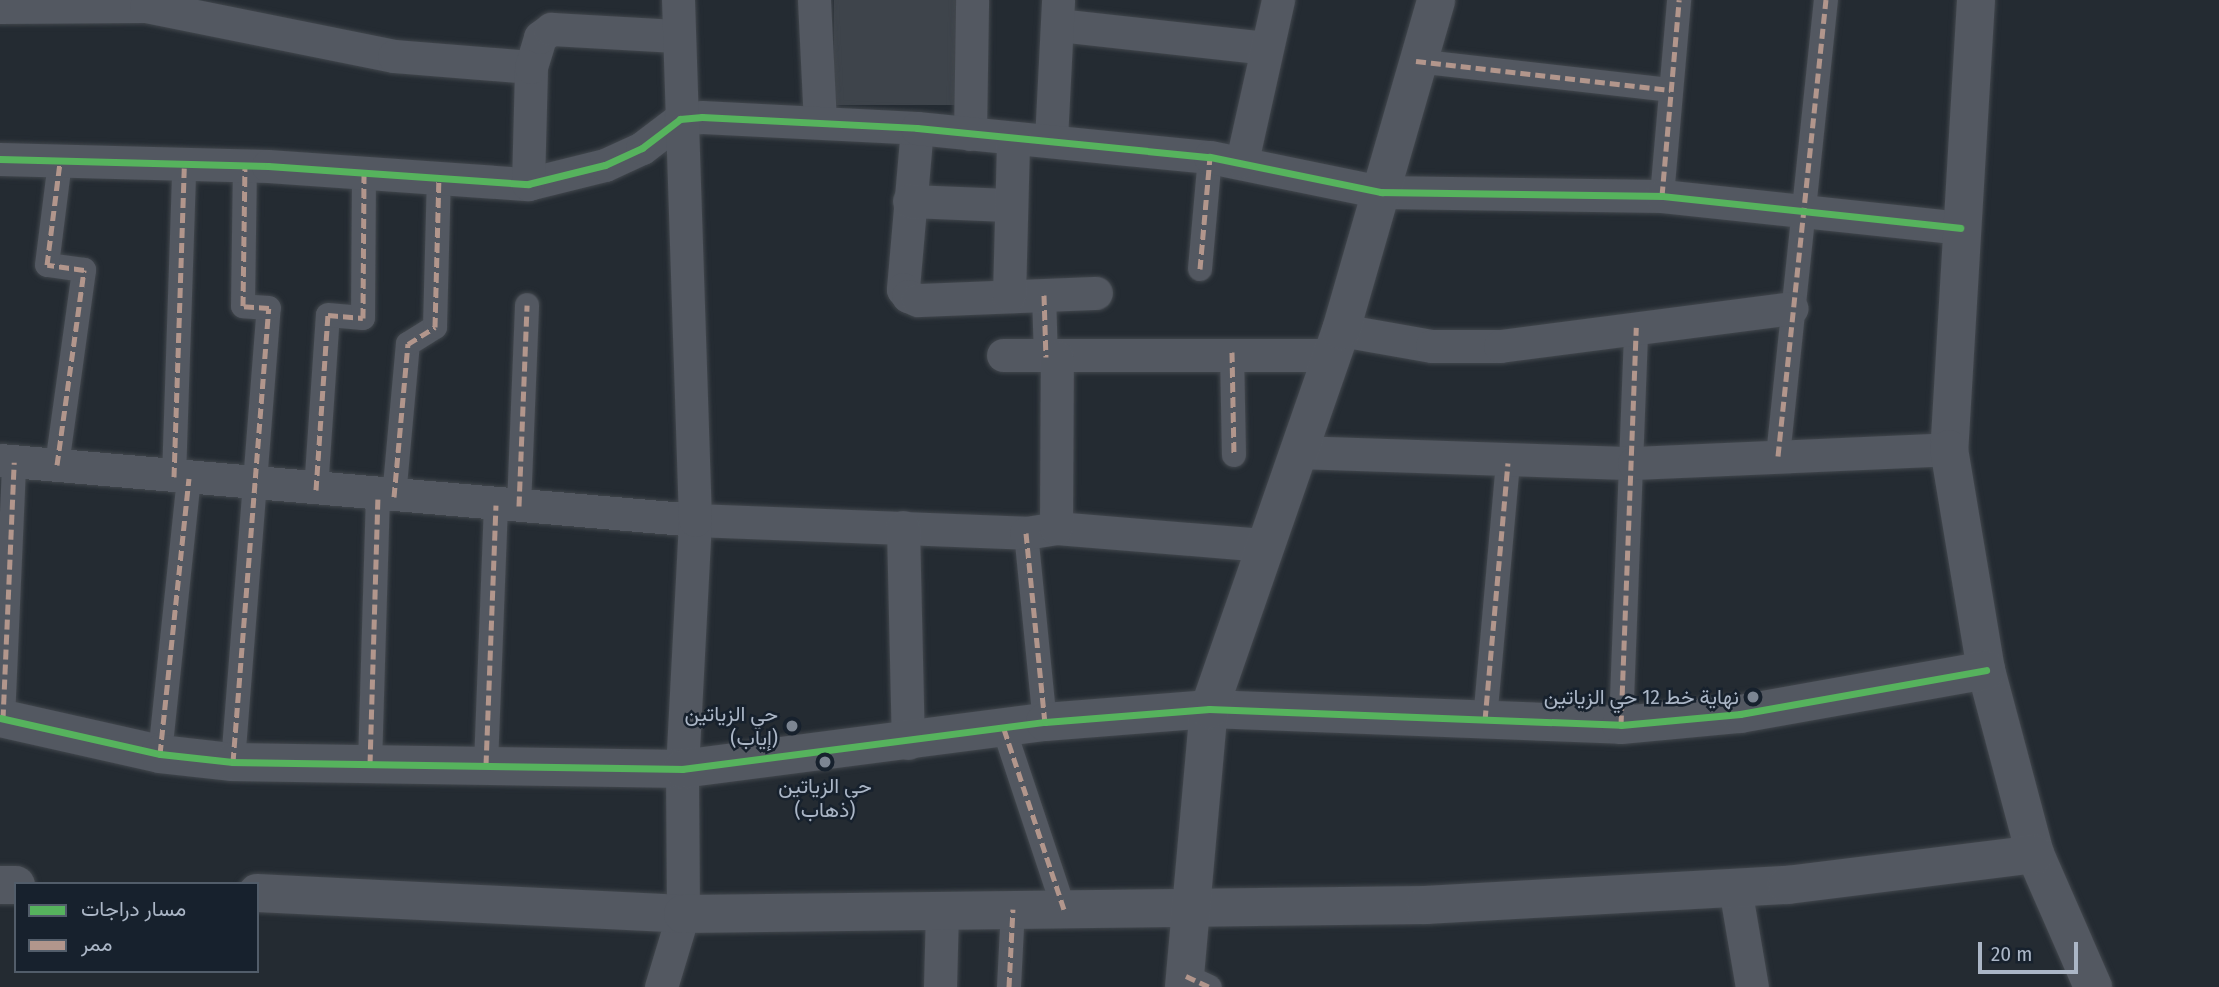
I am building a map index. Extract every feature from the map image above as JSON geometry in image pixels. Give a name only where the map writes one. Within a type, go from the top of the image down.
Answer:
[{"type":"street","points":[[661,987],[683,914],[682,769],[695,520],[677,36],[678,0]]},
{"type":"street","points":[[814,0],[820,121]]},
{"type":"street","points":[[970,134],[972,0]]},
{"type":"street","points":[[1242,161],[1265,48],[1278,0]]},
{"type":"street","points":[[1193,983],[1191,904],[1209,709],[1263,545],[1336,343],[1416,61],[1436,0]]},
{"type":"street","points":[[1662,195],[1679,0]]},
{"type":"street","points":[[1778,456],[1792,308],[1807,208],[1826,0]]},
{"type":"street","points":[[1976,0],[1960,228],[1949,449],[1986,670],[2035,854],[2093,987]]},
{"type":"street","points":[[0,7],[146,3],[394,56],[531,67]]},
{"type":"street","points":[[1051,140],[1058,13],[1265,48]]},
{"type":"street","points":[[528,184],[531,67],[540,37],[551,29],[677,36]]},
{"type":"street","points":[[1416,61],[1670,90]]},
{"type":"street","points":[[0,159],[184,168],[245,166],[528,184],[605,165],[642,148],[680,119],[820,121],[1051,140],[1242,161],[1381,192],[1662,195],[1807,208],[1960,228]]},
{"type":"street","points":[[916,128],[904,289],[908,296],[918,300],[1096,293]]},
{"type":"street","points":[[1010,296],[1009,205],[1013,138]]},
{"type":"street","points":[[1200,269],[1210,157]]},
{"type":"street","points":[[57,466],[84,270],[47,265],[60,162]]},
{"type":"street","points":[[233,762],[269,308],[243,306],[245,166]]},
{"type":"street","points":[[160,754],[181,478],[184,168]]},
{"type":"street","points":[[316,491],[328,315],[363,318],[364,174]]},
{"type":"street","points":[[370,764],[386,497],[408,344],[435,327],[439,179]]},
{"type":"street","points":[[909,201],[1009,205]]},
{"type":"street","points":[[1044,295],[1052,357],[1041,531],[1045,722]]},
{"type":"street","points":[[486,765],[507,505],[527,305]]},
{"type":"street","points":[[1003,355],[1052,357],[1232,352],[1336,343],[1486,346],[1792,308]]},
{"type":"street","points":[[1621,725],[1634,463],[1636,327]]},
{"type":"street","points":[[1232,352],[1234,455]]},
{"type":"street","points":[[1297,452],[1508,463],[1634,463],[1949,449]]},
{"type":"street","points":[[1263,545],[1041,531],[695,520],[316,491],[7,461],[2,718],[160,754],[233,762],[682,769],[908,743],[1045,722],[1209,709],[1621,725],[1740,714],[1986,670]]},
{"type":"street","points":[[1485,720],[1508,463]]},
{"type":"street","points":[[903,527],[908,743]]},
{"type":"street","points":[[1004,729],[1064,909]]},
{"type":"street","points":[[259,893],[683,914],[1064,909],[1191,904],[1426,905],[1735,888],[2035,854]]},
{"type":"street","points":[[1735,888],[1752,987]]},
{"type":"street","points":[[1009,987],[1013,909]]},
{"type":"street","points":[[940,987],[942,910]]},
{"type":"building","points":[[834,0],[959,0],[959,105],[834,105]]},
{"type":"marked path","points":[[1662,196],[1679,0]]},
{"type":"marked path","points":[[1778,456],[1826,0]]},
{"type":"marked path","points":[[1416,61],[1670,90]]},
{"type":"marked path","points":[[1200,269],[1210,157]]},
{"type":"marked path","points":[[57,465],[84,270],[47,265],[60,162]]},
{"type":"marked path","points":[[233,762],[269,308],[243,306],[245,166]]},
{"type":"marked path","points":[[174,477],[184,168]]},
{"type":"marked path","points":[[316,490],[328,315],[363,318],[364,174]]},
{"type":"marked path","points":[[394,497],[408,344],[435,327],[439,179]]},
{"type":"marked path","points":[[1044,295],[1046,357]]},
{"type":"marked path","points":[[519,506],[527,305]]},
{"type":"marked path","points":[[1621,725],[1636,327]]},
{"type":"marked path","points":[[1232,352],[1234,455]]},
{"type":"marked path","points":[[3,719],[14,462]]},
{"type":"marked path","points":[[1485,720],[1508,463]]},
{"type":"marked path","points":[[160,754],[189,479]]},
{"type":"marked path","points":[[370,764],[378,496]]},
{"type":"marked path","points":[[486,765],[496,505]]},
{"type":"marked path","points":[[1026,533],[1045,722]]},
{"type":"marked path","points":[[1004,729],[1064,909]]},
{"type":"marked path","points":[[1009,987],[1013,909]]},
{"type":"marked path","points":[[1186,976],[1210,987]]},
{"type":"cycle path","points":[[0,159],[268,166],[528,184],[605,165],[642,148],[680,119],[702,117],[917,128],[1210,157],[1381,192],[1662,196],[1960,228]]},
{"type":"cycle path","points":[[0,718],[160,754],[233,762],[682,769],[1045,722],[1209,709],[1621,725],[1740,714],[1986,670]]},
{"type":"place","name":"نهاية خط 12 حي الزياتين","points":[[1753,697]]},
{"type":"place","name":"حي الزياتين (إياب)","points":[[792,726]]},
{"type":"place","name":"حي الزياتين (ذهاب)","points":[[825,762]]}]
